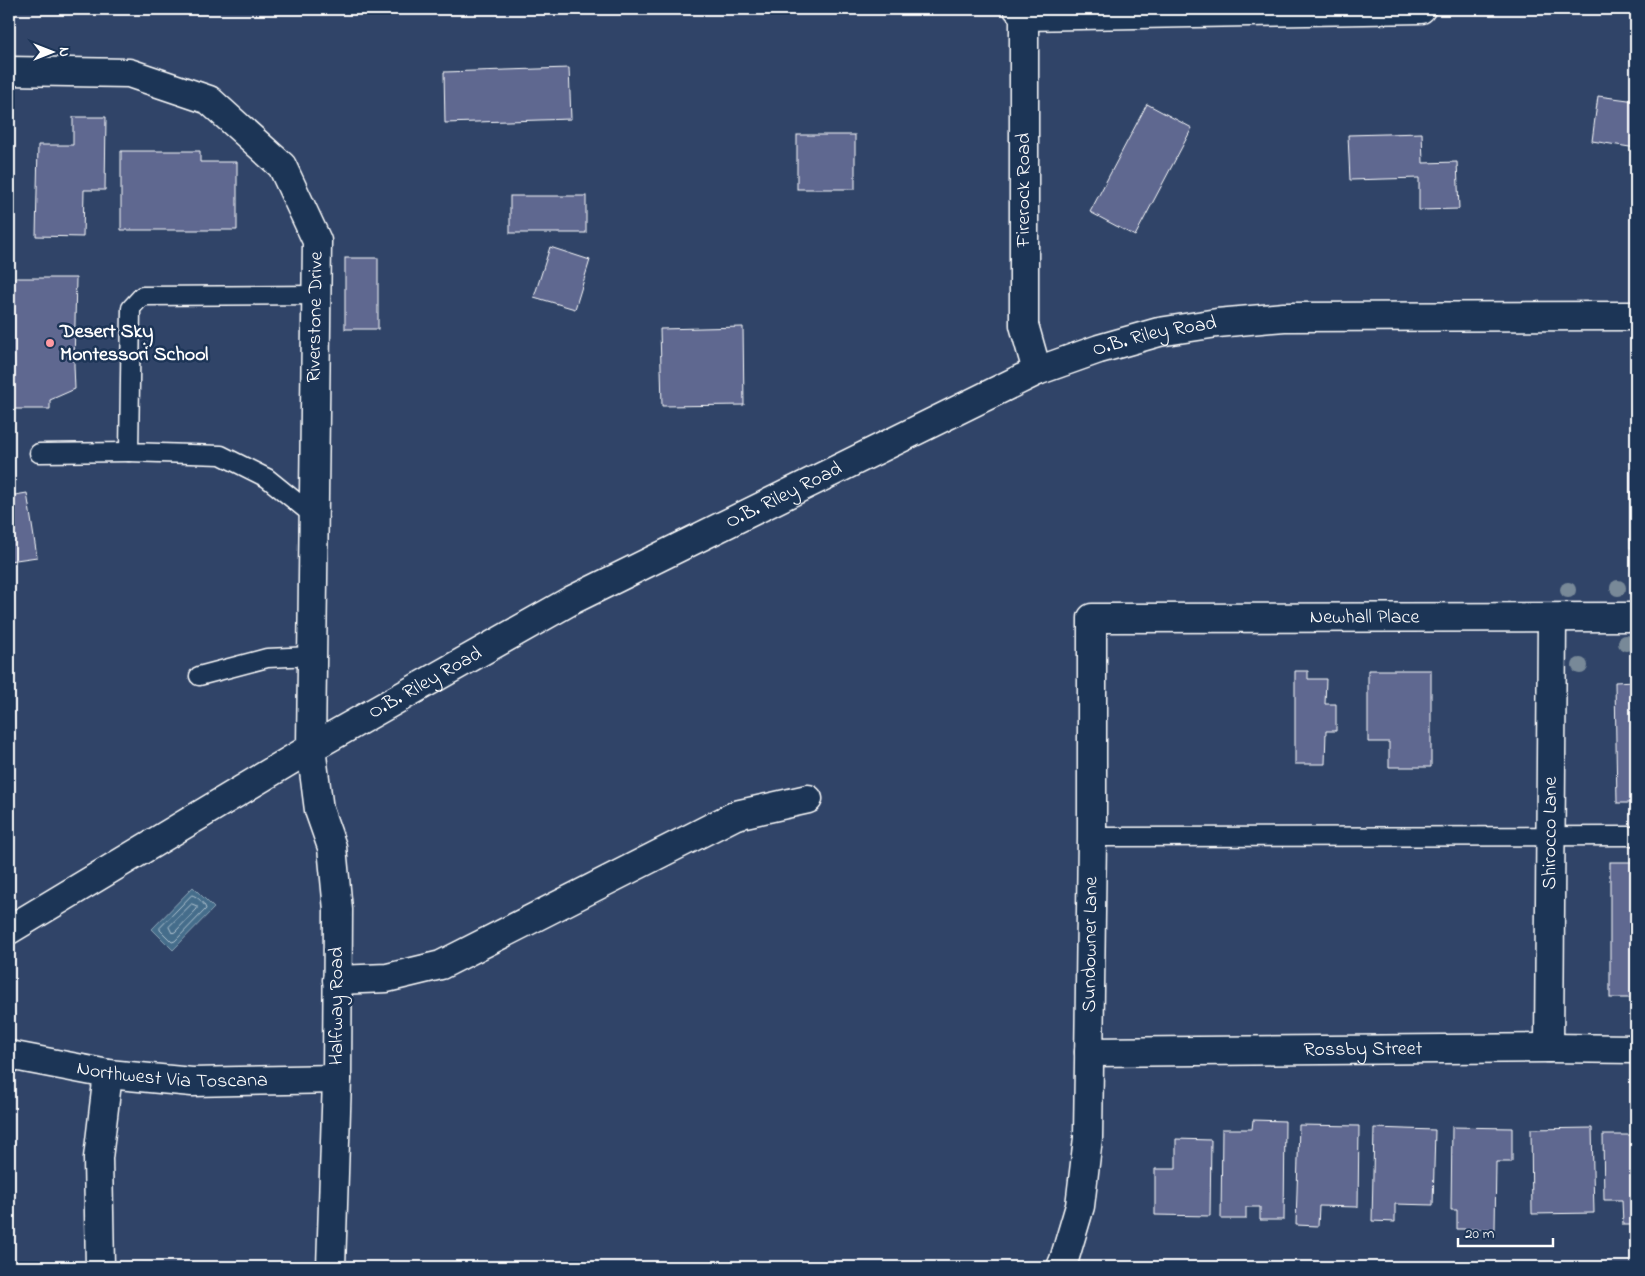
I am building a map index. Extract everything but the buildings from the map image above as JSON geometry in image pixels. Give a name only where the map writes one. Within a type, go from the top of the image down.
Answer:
[{"type":"street","points":[[1021,12],[1421,9]]},
{"type":"street","name":"Firerock Road","points":[[1021,12],[1024,325],[1037,372]]},
{"type":"street","name":"Riverstone Drive","points":[[9,71],[130,73],[210,100],[282,166],[317,241],[311,748]]},
{"type":"street","name":"O.B. Riley Road","points":[[9,930],[311,748],[572,600],[1037,372],[1099,350],[1159,332],[1217,323],[1284,317],[1636,316]]},
{"type":"street","name":"Newhall Place","points":[[1092,618],[1636,617]]},
{"type":"street","name":"Sundowner Lane","points":[[1060,1267],[1064,1260],[1080,1206],[1088,1138],[1092,837],[1092,618]]},
{"type":"street","name":"Shirocco Lane","points":[[1548,1048],[1552,618]]},
{"type":"street","name":"Halfway Road","points":[[311,748],[319,810],[332,847],[338,910],[337,1079],[331,1267]]},
{"type":"street","points":[[337,980],[387,978],[441,964],[736,815],[808,799]]},
{"type":"street","name":"Rossby Street","points":[[1089,1052],[1636,1049]]},
{"type":"street","name":"Northwest Via Toscana","points":[[9,1055],[108,1074],[192,1082],[337,1079]]},
{"type":"street","points":[[100,1267],[98,1158],[108,1074]]},
{"type":"lane","points":[[130,452],[131,308],[142,296],[316,294]]},
{"type":"lane","points":[[39,453],[130,452],[220,454],[267,478],[314,516]]},
{"type":"lane","points":[[200,676],[267,658],[312,656]]},
{"type":"lane","points":[[1092,837],[1636,836]]},
{"type":"water","points":[[193,887],[214,908],[173,950],[152,929]]},
{"type":"place","name":"Desert Sky Montessori School","points":[[50,343]]}]
